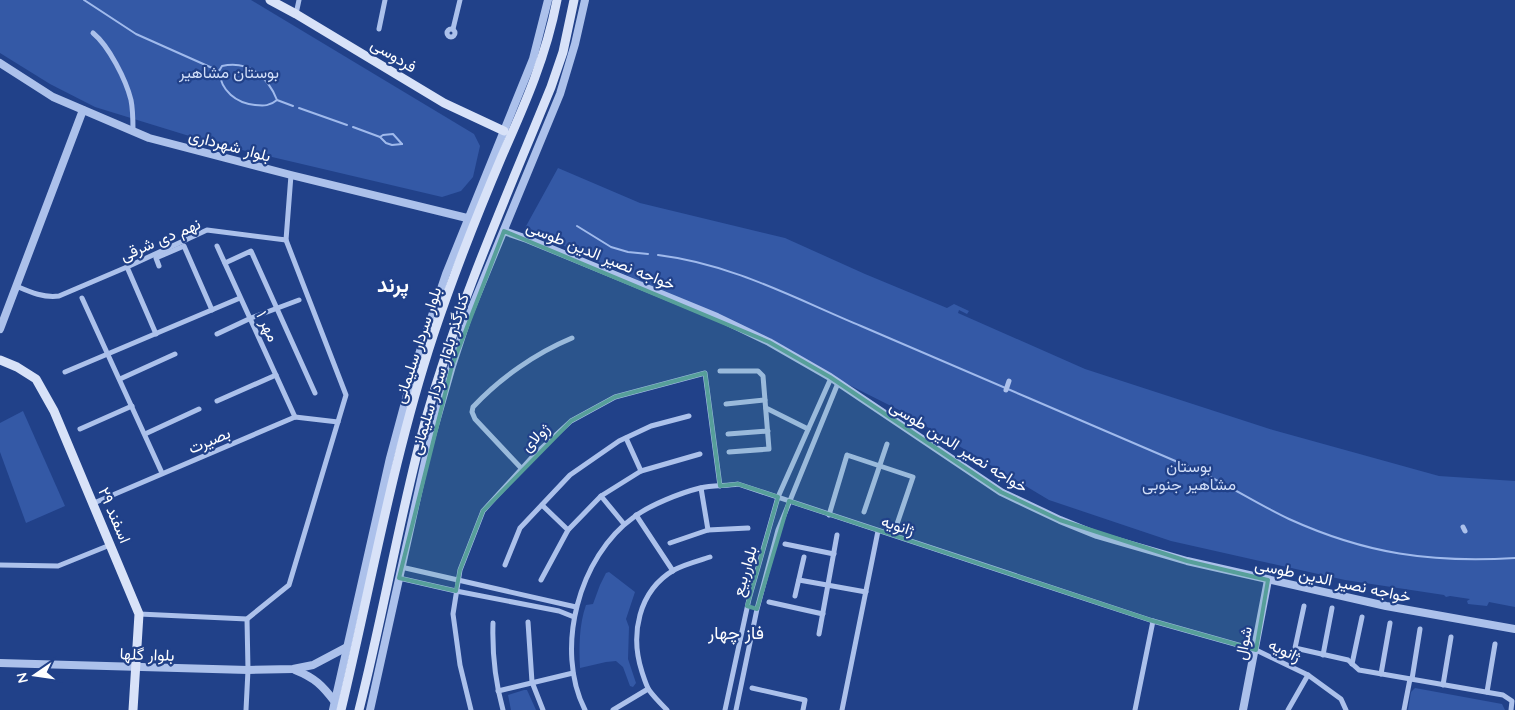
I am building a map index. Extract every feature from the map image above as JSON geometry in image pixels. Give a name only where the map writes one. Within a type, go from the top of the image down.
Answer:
[{"type":"main road","name":"فردوسی","points":[[270,0],[444,103],[504,132]]},
{"type":"main road","name":"بلوار سردار سلیمانی","points":[[341,710],[406,430],[421,375],[462,257],[540,66],[552,27],[557,0]]},
{"type":"main road","name":"بلوار سردار سلیمانی","points":[[359,710],[420,441],[452,336],[551,87],[563,52],[574,0]]},
{"type":"main road","name":"۲۹ اسفند","points":[[0,360],[17,367],[36,379],[54,411],[139,614],[133,710]]},
{"type":"street","points":[[296,14],[299,0]]},
{"type":"street","points":[[379,29],[384,0]]},
{"type":"street","points":[[453,29],[460,0]]},
{"type":"street","name":"کنارگذر بلوار سردار سلیمانی","points":[[334,706],[394,440],[409,387],[426,331],[468,218],[534,59],[548,0]]},
{"type":"street","name":"کنارگذر بلوار سردار سلیمانی","points":[[370,710],[426,457],[452,366],[468,317],[560,94],[574,52],[585,0]]},
{"type":"street","points":[[93,33],[99,38],[116,64],[124,82],[131,100],[133,132]]},
{"type":"street","name":"بلوار شهرداری","points":[[0,63],[53,98],[149,138],[468,218]]},
{"type":"street","points":[[0,328],[83,110]]},
{"type":"street","points":[[488,168],[489,190]]},
{"type":"street","points":[[139,614],[247,619],[290,585],[346,396],[286,240],[291,175]]},
{"type":"street","name":"نهم دی شرقی","points":[[16,286],[41,296],[59,296],[207,230],[286,240]]},
{"type":"street","name":"خواجه نصیر الدین طوسی","points":[[504,231],[717,317],[769,342],[835,381],[1001,492],[1060,520],[1097,534],[1187,561],[1386,606],[1515,629]]},
{"type":"street","points":[[159,266],[156,258],[184,246],[212,310]]},
{"type":"street","name":"مهر ۱","points":[[217,246],[295,418]]},
{"type":"street","points":[[225,262],[251,251],[315,393]]},
{"type":"street","points":[[127,267],[156,334]]},
{"type":"street","points":[[82,298],[162,473]]},
{"type":"street","points":[[65,372],[240,298]]},
{"type":"street","points":[[217,334],[250,318],[299,300]]},
{"type":"street","points":[[452,366],[452,336],[468,317]]},
{"type":"street","points":[[522,468],[475,420],[473,407],[528,362],[552,347],[572,338]]},
{"type":"street","points":[[120,379],[175,354]]},
{"type":"street","points":[[720,371],[758,371],[763,376],[769,449],[730,452]]},
{"type":"street","name":"ژولای","points":[[471,710],[460,666],[453,614],[460,570],[483,511],[522,468],[571,420],[615,397],[705,373],[720,486]]},
{"type":"street","points":[[217,401],[276,375]]},
{"type":"street","name":"بلوارربیع","points":[[724,710],[747,606],[778,497],[808,429],[835,381]]},
{"type":"street","name":"بلوارربیع","points":[[736,710],[757,609],[778,530],[835,381]]},
{"type":"street","points":[[1006,390],[1009,381]]},
{"type":"street","points":[[726,404],[765,400]]},
{"type":"street","points":[[80,429],[132,406]]},
{"type":"street","points":[[145,434],[199,408]]},
{"type":"street","points":[[766,408],[808,429]]},
{"type":"street","points":[[505,565],[520,528],[570,475],[626,438],[651,426],[689,416]]},
{"type":"street","name":"بصیرت","points":[[94,503],[295,418],[338,422]]},
{"type":"street","points":[[728,434],[768,431]]},
{"type":"street","points":[[626,438],[641,471]]},
{"type":"street","points":[[864,512],[887,444]]},
{"type":"street","points":[[541,580],[568,530],[601,496],[641,471],[700,454]]},
{"type":"street","points":[[829,515],[847,455],[913,477],[897,524]]},
{"type":"street","name":"ژانویه","points":[[585,710],[573,673],[571,643],[575,612],[595,560],[624,524],[636,515],[668,499],[701,488],[738,484],[1153,621],[1256,650],[1308,675],[1341,699],[1346,710]]},
{"type":"street","points":[[701,488],[708,530]]},
{"type":"street","points":[[601,496],[624,524]]},
{"type":"street","points":[[542,505],[568,530]]},
{"type":"street","points":[[636,515],[674,571]]},
{"type":"street","points":[[670,544],[708,530],[748,528]]},
{"type":"street","points":[[842,710],[878,531]]},
{"type":"street","points":[[819,634],[837,535]]},
{"type":"street","points":[[785,544],[834,554]]},
{"type":"street","points":[[0,565],[58,566],[111,545]]},
{"type":"street","points":[[795,596],[804,556]]},
{"type":"street","points":[[667,710],[648,689],[637,656],[638,618],[645,600],[656,586],[674,571],[689,563],[710,557]]},
{"type":"street","points":[[402,567],[458,580],[575,612]]},
{"type":"street","points":[[359,596],[370,585],[366,568]]},
{"type":"street","points":[[399,578],[559,611],[583,613]]},
{"type":"street","points":[[799,580],[866,592]]},
{"type":"street","name":"شوال","points":[[1242,710],[1256,650],[1268,580]]},
{"type":"street","points":[[769,602],[823,614]]},
{"type":"street","points":[[747,606],[757,609]]},
{"type":"street","points":[[1304,606],[1295,648],[1348,660],[1359,670],[1503,695],[1513,700],[1513,709]]},
{"type":"street","points":[[1323,655],[1332,608]]},
{"type":"street","points":[[1352,664],[1362,617]]},
{"type":"street","points":[[246,710],[248,670],[247,619]]},
{"type":"street","points":[[1135,710],[1153,621]]},
{"type":"street","points":[[528,622],[532,682],[543,710]]},
{"type":"street","points":[[492,623],[492,650],[498,691],[504,710]]},
{"type":"street","points":[[1381,674],[1390,624]]},
{"type":"street","points":[[1404,710],[1420,629]]},
{"type":"street","points":[[1443,684],[1451,637]]},
{"type":"street","points":[[1487,692],[1494,644]]},
{"type":"street","name":"بلوار گلها","points":[[0,663],[248,670],[293,669],[313,665],[347,647]]},
{"type":"street","name":"بلوار گلها","points":[[293,669],[310,676],[320,683],[334,706]]},
{"type":"street","points":[[498,691],[573,673]]},
{"type":"street","points":[[1288,710],[1308,675]]},
{"type":"street","points":[[752,688],[805,700],[803,710]]},
{"type":"street","points":[[613,710],[648,689]]},
{"type":"highlighted area","points":[[504,231],[769,342],[830,377],[1001,492],[1060,520],[1187,561],[1268,580],[1256,650],[1153,621],[789,501],[757,609],[747,606],[778,497],[738,484],[720,486],[705,373],[615,397],[571,421],[483,511],[460,570],[456,591],[399,578],[452,366]]},
{"type":"green space","name":"بوستان مشاهیر","points":[[0,0],[251,0],[474,134],[480,146],[473,177],[461,191],[442,197],[212,143],[95,107],[50,84],[0,53]]},
{"type":"green space","name":"بوستان مشاهیر جنوبی","points":[[558,168],[640,203],[785,238],[947,308],[954,304],[969,311],[967,314],[959,310],[958,313],[1085,369],[1273,430],[1439,476],[1515,481],[1515,607],[1489,602],[1487,606],[1468,604],[1467,601],[1470,599],[1446,597],[1444,595],[1345,580],[1171,541],[1049,500],[899,410],[672,296],[525,228]]},
{"type":"green space","points":[[23,411],[65,506],[26,523],[0,452],[0,423]]},
{"type":"green space","points":[[609,572],[635,592],[626,619],[629,627],[628,659],[636,683],[633,687],[630,686],[623,667],[616,661],[580,668],[580,636],[586,605],[593,604],[606,573]]},
{"type":"green space","points":[[1415,688],[1502,704],[1505,710],[1408,710],[1411,692]]},
{"type":"green space","points":[[527,690],[536,710],[511,710],[508,695]]},
{"type":"waterway","points":[[84,0],[136,34],[219,71],[222,66],[232,65],[249,68],[263,78],[277,100],[293,106]]},
{"type":"waterway","points":[[219,71],[226,90],[236,99],[255,105],[264,105],[277,100]]},
{"type":"waterway","points":[[299,108],[347,125]]},
{"type":"waterway","points":[[353,127],[380,137],[386,143],[392,145],[402,144]]},
{"type":"waterway","points":[[380,137],[393,134],[402,144]]},
{"type":"waterway","points":[[577,226],[611,247],[628,252],[648,254]]},
{"type":"waterway","points":[[658,255],[712,266],[762,283],[1194,469],[1289,519],[1345,541],[1399,554],[1427,557],[1455,559],[1515,558]]},
{"type":"district","name":"پرند","points":[[393,284]]},
{"type":"district","name":"فاز چهار","points":[[736,632]]}]
